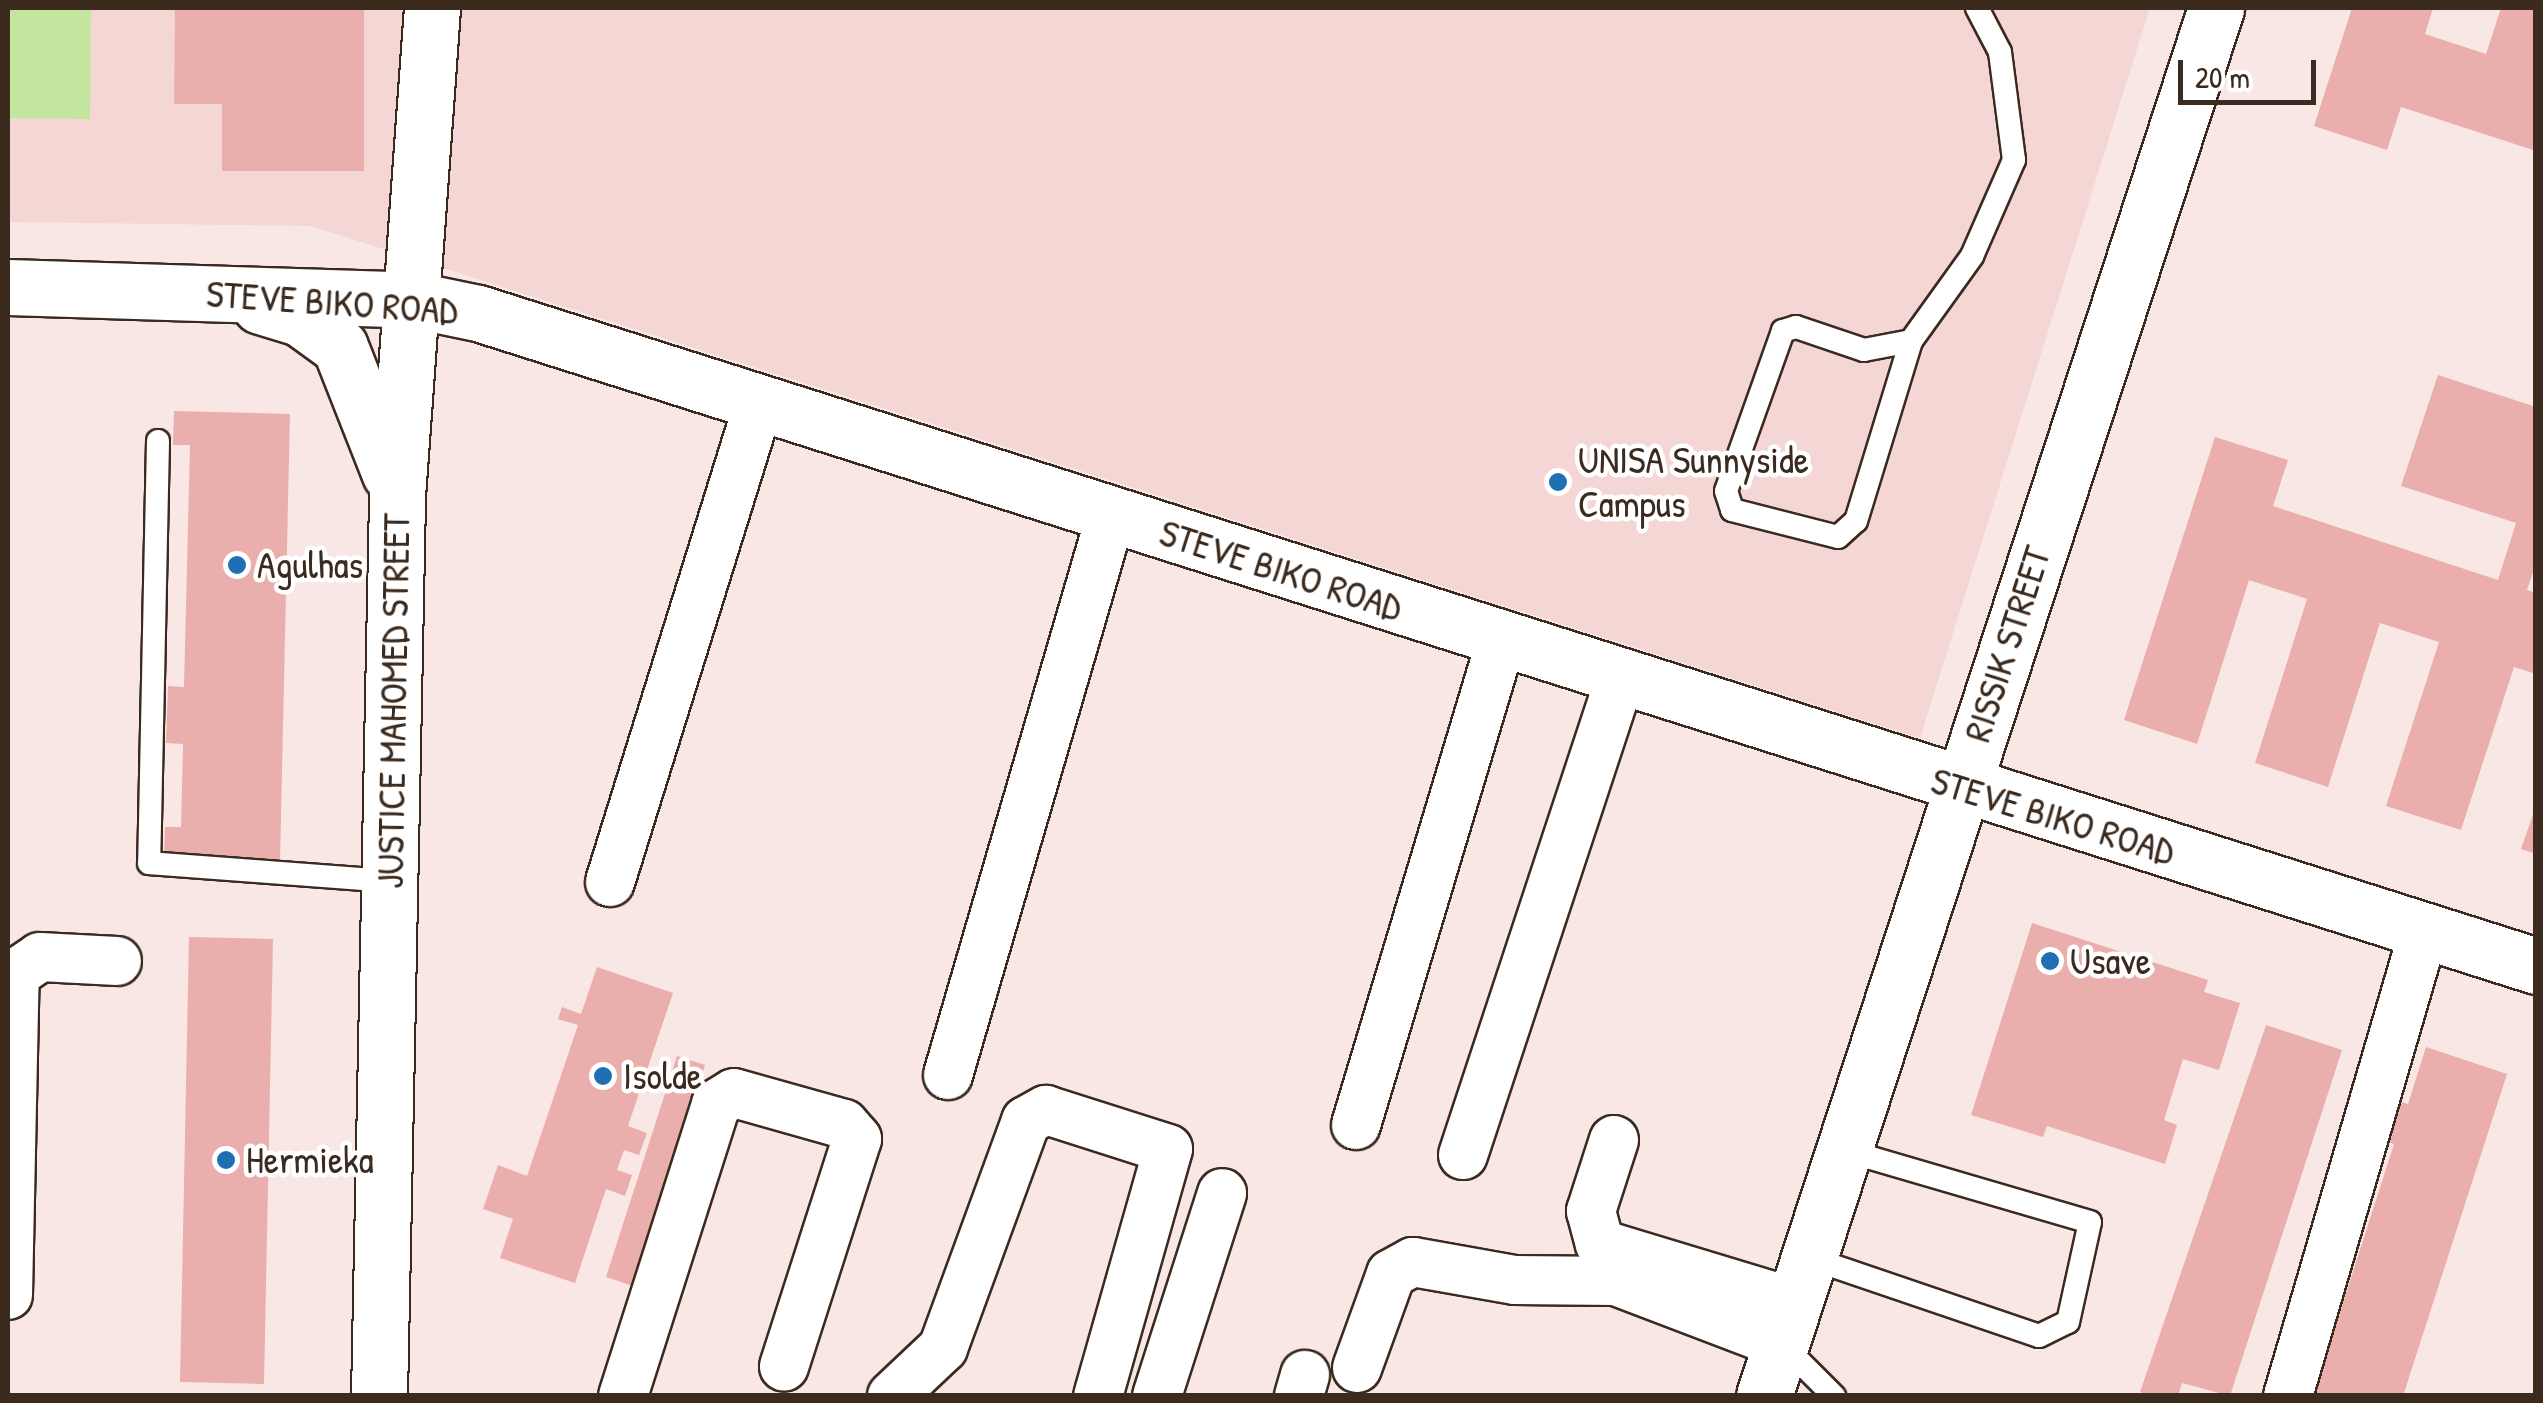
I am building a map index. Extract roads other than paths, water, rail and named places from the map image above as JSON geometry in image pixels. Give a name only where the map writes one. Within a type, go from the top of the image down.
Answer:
[{"type":"main road","name":"JUSTICE MAHOMED STREET","points":[[379,1396],[397,496],[416,300],[432,8]]},
{"type":"main road","name":"RISSIK STREET","points":[[1764,1396],[2216,8]]},
{"type":"main road","name":"STEVE BIKO ROAD","points":[[8,287],[416,300],[758,403],[1960,788],[2536,966]]},
{"type":"main road","points":[[194,291],[300,318],[340,347],[370,404],[397,496]]},
{"type":"street","points":[[610,882],[758,403]]},
{"type":"street","points":[[948,1075],[1110,516]]},
{"type":"street","points":[[1356,1125],[1501,641]]},
{"type":"street","points":[[1462,1156],[1620,679]]},
{"type":"street","points":[[2288,1396],[2424,931]]},
{"type":"street","points":[[8,1295],[15,974],[40,957],[117,961]]},
{"type":"street","points":[[623,1396],[716,1104],[734,1093],[844,1124],[857,1139],[784,1368]]},
{"type":"street","points":[[892,1396],[943,1348],[1026,1121],[1046,1110],[1168,1149],[1098,1396]]},
{"type":"street","points":[[1614,1140],[1591,1211],[1600,1244],[1795,1302]]},
{"type":"street","points":[[1156,1396],[1222,1192]]},
{"type":"street","points":[[1358,1368],[1391,1274],[1413,1262],[1515,1280],[1616,1282],[1795,1302]]},
{"type":"lane","points":[[1911,341],[1864,350],[1796,327],[1783,332],[1726,491],[1732,510],[1838,536],[1856,521],[1911,341],[1972,256],[2014,160],[2000,52],[1977,8]]},
{"type":"lane","points":[[158,442],[150,864],[390,881]]},
{"type":"lane","points":[[1795,1302],[2038,1336],[2068,1322],[2090,1222],[1844,1150]]},
{"type":"lane","points":[[1795,1302],[1834,1396]]},
{"type":"place","name":"UNISA Sunnyside Campus","points":[[1558,482]]},
{"type":"place","name":"Agulhas","points":[[237,565]]},
{"type":"place","name":"Usave","points":[[2050,961]]},
{"type":"place","name":"Isolde","points":[[603,1076]]},
{"type":"place","name":"Hermieka","points":[[226,1160]]}]
